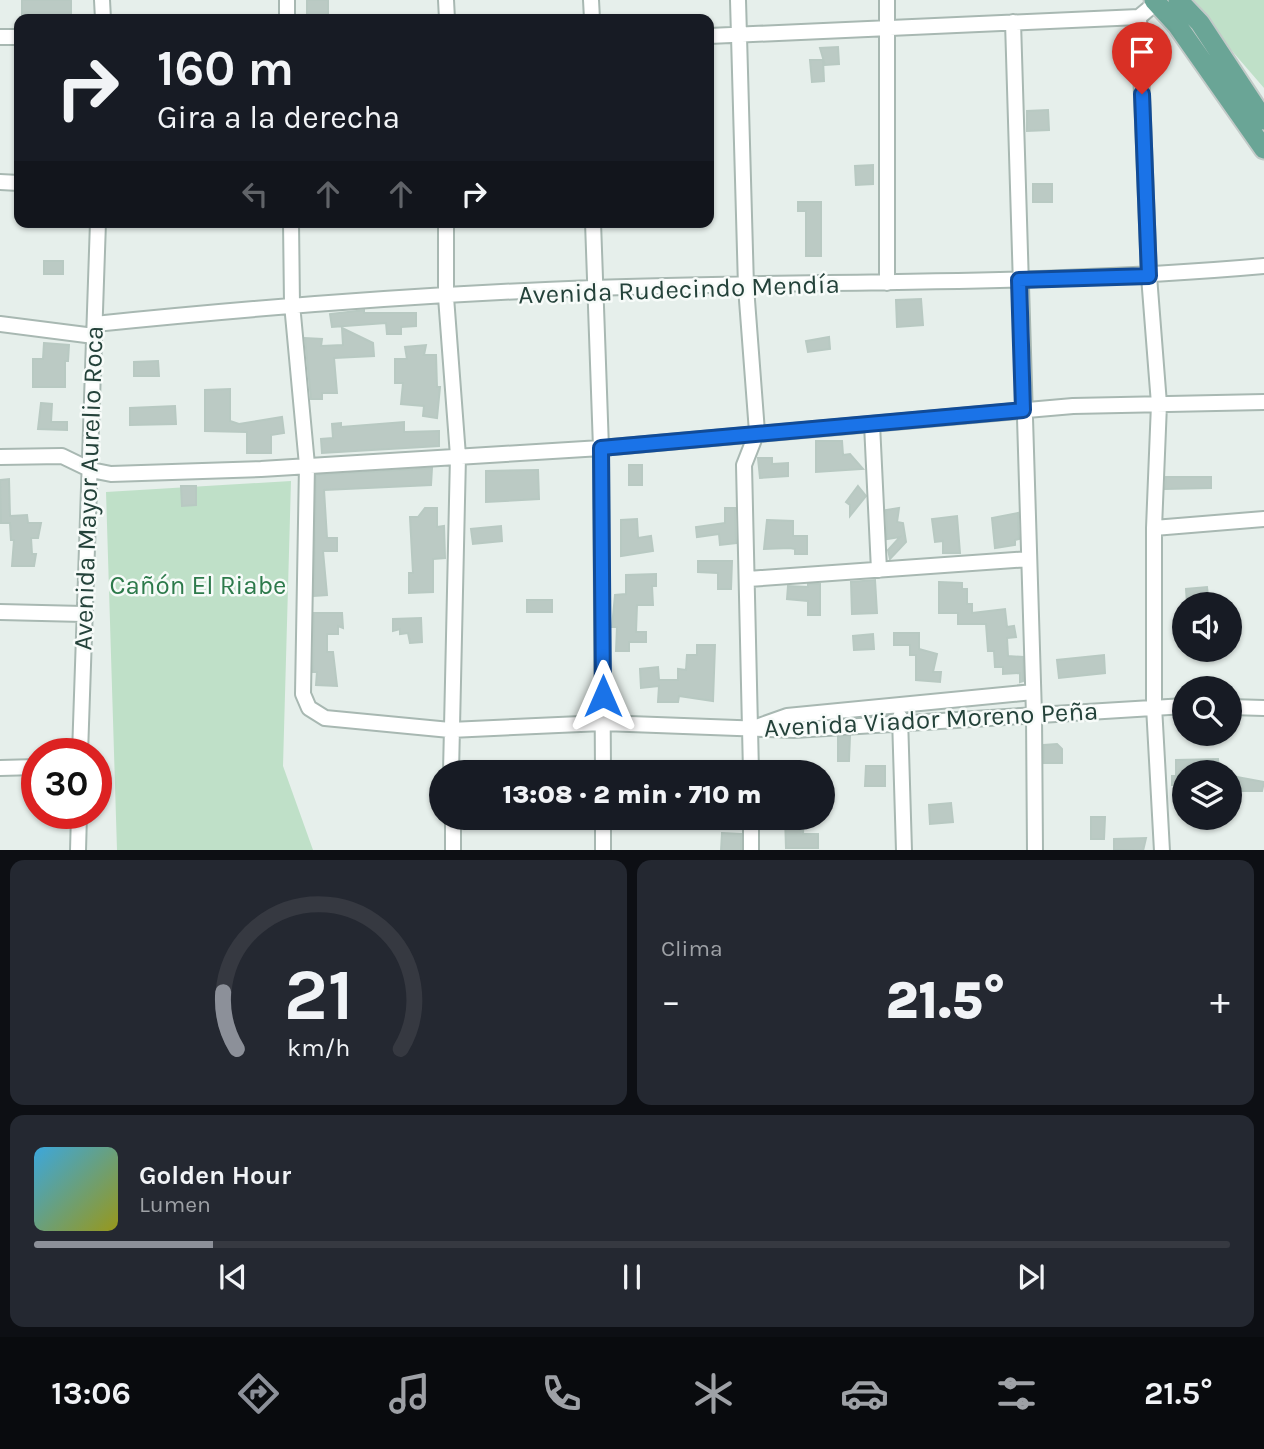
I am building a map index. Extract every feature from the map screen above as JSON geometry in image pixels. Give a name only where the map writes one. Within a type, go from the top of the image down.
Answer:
[{"type":"main road","points":[[1178,0],[1200,23],[1264,120]]},
{"type":"main road","points":[[1156,1],[1177,25],[1264,149]]},
{"type":"street","points":[[738,0],[746,287],[757,432],[744,465],[751,760]]},
{"type":"street","points":[[887,0],[887,283]]},
{"type":"street","points":[[714,36],[1139,17],[1156,1]]},
{"type":"street","points":[[1139,17],[1149,276],[1159,404],[1154,528],[1154,706],[1162,850]]},
{"type":"street","points":[[1013,22],[1034,715],[1035,850]]},
{"type":"street","name":"Avenida Mayor Aurelio Roca","points":[[80,738],[98,228]]},
{"type":"street","points":[[291,228],[292,304],[307,465],[303,694],[309,708],[325,718],[450,730],[603,723],[751,729]]},
{"type":"street","points":[[446,228],[446,297],[458,456],[451,760]]},
{"type":"street","points":[[593,228],[601,448],[603,760]]},
{"type":"street","name":"Avenida Rudecindo Mendía","points":[[0,324],[94,330],[292,304],[594,288],[746,287],[1149,276],[1264,266]]},
{"type":"street","points":[[0,457],[62,456],[91,470],[111,474],[261,470],[601,448],[757,432],[1125,403],[1264,402]]},
{"type":"street","points":[[872,424],[879,570]]},
{"type":"street","points":[[1154,528],[1264,519]]},
{"type":"street","points":[[748,579],[1029,559]]},
{"type":"street","points":[[0,612],[83,614]]},
{"type":"street","name":"Avenida Viador Moreno Peña","points":[[751,729],[787,716],[1033,692]]},
{"type":"street","points":[[898,705],[901,725],[904,850]]},
{"type":"street","name":"Avenida Viador Moreno Peña","points":[[751,729],[901,725],[1172,706]]},
{"type":"street","points":[[1242,707],[1264,708]]},
{"type":"street","points":[[0,768],[21,767]]},
{"type":"street","points":[[78,850],[79,829]]},
{"type":"street","points":[[453,830],[453,850]]},
{"type":"street","points":[[603,830],[603,850]]},
{"type":"street","points":[[751,830],[751,850]]},
{"type":"green space","points":[[1188,0],[1264,0],[1264,88],[1194,7]]},
{"type":"green space","name":"Cañón El Riabe","points":[[291,481],[283,766],[313,850],[117,850],[106,492]]},
{"type":"building","points":[[22,0],[71,0],[71,14],[22,14]]},
{"type":"building","points":[[307,0],[328,0],[328,14],[307,14]]},
{"type":"building","points":[[838,47],[839,64],[825,65],[820,48]]},
{"type":"building","points":[[810,60],[823,60],[824,81],[812,82]]},
{"type":"building","points":[[1048,110],[1049,130],[1027,131],[1027,111]]},
{"type":"building","points":[[873,165],[873,184],[856,185],[855,166]]},
{"type":"building","points":[[1033,184],[1052,184],[1052,202],[1033,202]]},
{"type":"building","points":[[798,202],[821,202],[821,256],[806,256],[806,211],[798,211]]},
{"type":"building","points":[[44,261],[63,261],[63,274],[44,274]]},
{"type":"building","points":[[921,299],[923,325],[897,327],[896,300]]},
{"type":"building","points":[[364,310],[364,313],[416,313],[416,326],[401,327],[401,334],[387,334],[386,323],[332,327],[330,314]]},
{"type":"building","points":[[342,328],[373,343],[374,356],[334,358],[337,393],[322,393],[322,399],[311,399],[305,338],[322,339],[321,346],[343,345]]},
{"type":"building","points":[[829,337],[830,349],[808,352],[806,341]]},
{"type":"building","points":[[44,343],[69,345],[68,361],[65,361],[65,387],[33,387],[33,359],[43,359]]},
{"type":"building","points":[[426,345],[424,355],[436,355],[437,387],[440,387],[437,418],[423,416],[424,406],[401,404],[403,383],[395,383],[395,359],[407,359],[405,347]]},
{"type":"building","points":[[158,361],[159,376],[134,376],[134,362]]},
{"type":"building","points":[[230,389],[230,421],[239,424],[282,417],[284,433],[271,435],[271,453],[247,453],[247,432],[205,431],[205,390]]},
{"type":"building","points":[[41,403],[52,404],[51,422],[67,422],[67,430],[38,429]]},
{"type":"building","points":[[175,406],[176,424],[130,425],[130,408]]},
{"type":"building","points":[[404,422],[404,432],[439,431],[439,446],[322,453],[321,439],[333,438],[332,424],[341,423],[341,427]]},
{"type":"building","points":[[816,441],[842,441],[843,455],[850,454],[863,469],[816,472]]},
{"type":"building","points":[[758,458],[772,458],[772,464],[788,463],[788,476],[760,478]]},
{"type":"building","points":[[629,465],[642,465],[642,485],[629,485]]},
{"type":"building","points":[[432,468],[431,485],[324,490],[327,538],[337,538],[337,551],[323,551],[327,595],[314,596],[316,475]]},
{"type":"building","points":[[538,470],[539,499],[486,502],[486,471]]},
{"type":"building","points":[[1166,477],[1211,477],[1211,488],[1165,489]]},
{"type":"building","points":[[9,479],[10,516],[27,515],[28,523],[41,523],[38,538],[31,538],[32,554],[36,554],[34,566],[12,566],[14,540],[11,540],[10,523],[1,523],[0,480]]},
{"type":"building","points":[[181,486],[196,486],[196,505],[182,506]]},
{"type":"building","points":[[858,486],[866,496],[850,516],[850,505],[846,502]]},
{"type":"building","points":[[425,508],[437,508],[437,527],[444,526],[445,558],[433,559],[433,592],[409,593],[409,573],[413,573],[410,517],[418,517]]},
{"type":"building","points":[[725,508],[735,508],[736,543],[720,545],[719,534],[697,537],[696,527],[725,523]]},
{"type":"building","points":[[899,508],[897,522],[903,523],[906,542],[890,559],[888,550],[900,537],[887,539],[886,510]]},
{"type":"building","points":[[1018,513],[1019,539],[1015,540],[1015,545],[995,548],[992,518]]},
{"type":"building","points":[[957,516],[960,553],[943,553],[943,541],[935,542],[932,519]]},
{"type":"building","points":[[637,519],[638,538],[651,536],[653,551],[621,556],[621,520]]},
{"type":"building","points":[[767,520],[793,521],[793,536],[807,536],[807,554],[795,554],[795,549],[790,548],[764,549]]},
{"type":"building","points":[[501,526],[502,541],[473,544],[471,529]]},
{"type":"building","points":[[698,561],[732,561],[731,589],[718,589],[718,573],[698,572]]},
{"type":"building","points":[[656,574],[656,586],[652,586],[653,605],[637,605],[636,632],[646,632],[646,642],[629,642],[629,651],[616,651],[617,627],[612,627],[615,595],[626,594],[626,575]]},
{"type":"building","points":[[875,580],[877,613],[852,614],[851,582]]},
{"type":"building","points":[[939,582],[962,583],[962,589],[967,589],[967,604],[972,604],[972,613],[1005,609],[1007,627],[1014,626],[1016,637],[1007,638],[1008,656],[1023,657],[1023,681],[1020,682],[1020,673],[1003,674],[1003,667],[995,667],[994,651],[988,651],[986,624],[958,624],[958,613],[939,613]]},
{"type":"building","points":[[808,584],[820,584],[820,615],[808,615],[808,601],[787,599],[788,586],[808,587]]},
{"type":"building","points":[[1207,587],[1208,592],[1186,592],[1186,589]]},
{"type":"building","points":[[527,600],[552,600],[552,612],[527,612]]},
{"type":"building","points":[[314,613],[342,613],[343,628],[338,626],[338,634],[327,634],[327,652],[333,652],[337,686],[316,685],[317,672],[313,672]]},
{"type":"building","points":[[421,618],[422,642],[410,643],[408,633],[400,634],[400,629],[393,631],[393,619]]},
{"type":"building","points":[[894,633],[919,633],[919,649],[937,654],[933,672],[941,672],[940,682],[916,680],[916,655],[910,655],[910,645],[894,645]]},
{"type":"building","points":[[873,634],[874,649],[854,650],[853,636]]},
{"type":"building","points":[[697,645],[715,645],[713,701],[679,696],[678,702],[658,702],[659,686],[641,688],[640,669],[658,667],[659,680],[678,680],[678,669],[686,670],[687,655],[697,655]]},
{"type":"building","points":[[1104,655],[1105,673],[1059,678],[1057,660]]},
{"type":"building","points":[[850,736],[849,761],[838,761],[838,737]]},
{"type":"building","points":[[1057,744],[1062,749],[1062,763],[1044,763],[1044,745]]},
{"type":"building","points":[[866,766],[885,766],[885,786],[865,786]]},
{"type":"building","points":[[1242,778],[1264,782],[1262,791],[1242,791]]},
{"type":"building","points":[[951,803],[953,822],[930,824],[929,805]]},
{"type":"building","points":[[1091,817],[1105,817],[1104,839],[1091,839]]},
{"type":"building","points":[[785,830],[803,830],[803,834],[818,834],[818,848],[786,848]]},
{"type":"building","points":[[722,833],[741,834],[741,850],[721,850]]},
{"type":"building","points":[[1146,838],[1143,850],[1114,850],[1114,839]]},
{"type":"route","points":[[603,696],[601,448],[1023,410],[1019,280],[1149,276],[1142,94]]}]
